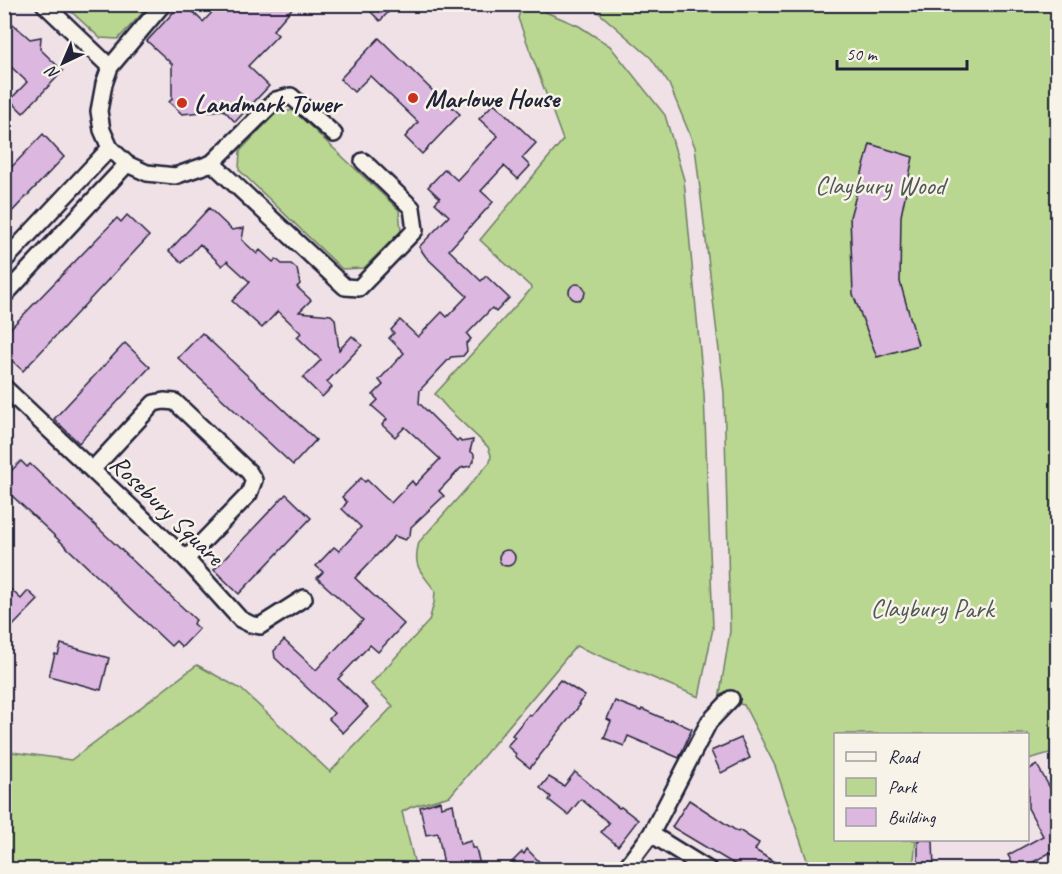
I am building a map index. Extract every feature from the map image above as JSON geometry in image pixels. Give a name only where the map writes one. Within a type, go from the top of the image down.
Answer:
[{"type":"street","points":[[44,4],[110,67]]},
{"type":"street","points":[[163,4],[110,67],[104,84],[99,111],[102,130],[110,148],[127,164],[147,173],[175,176],[212,162],[276,100],[291,96],[334,134]]},
{"type":"street","points":[[4,261],[110,148]]},
{"type":"street","points":[[212,162],[345,287],[359,288],[415,230],[412,207],[363,161]]},
{"type":"street","points":[[4,296],[127,164]]},
{"type":"street","name":"Rosebury Square","points":[[4,387],[186,559],[240,619],[260,626],[304,598]]},
{"type":"street","points":[[92,470],[154,403],[164,401],[175,402],[233,456],[254,480],[249,494],[186,559]]},
{"type":"street","points":[[624,870],[651,834],[709,722],[731,699]]},
{"type":"street","points":[[651,834],[709,870]]},
{"type":"green space","points":[[64,5],[150,5],[118,39],[100,38]]},
{"type":"green space","points":[[522,5],[529,5],[579,26],[610,46],[665,115],[684,180],[704,394],[713,628],[699,697],[576,646],[450,796],[411,807],[402,812],[416,869],[5,869],[5,751],[71,760],[197,665],[241,689],[330,772],[393,706],[371,684],[429,621],[435,591],[417,564],[419,542],[490,462],[491,455],[488,447],[435,394],[532,288],[480,240],[563,140],[518,18]]},
{"type":"green space","name":"Claybury Wood","points":[[590,5],[1057,5],[1057,751],[1029,759],[1029,733],[834,733],[834,841],[916,841],[913,869],[810,869],[775,766],[744,705],[719,700],[730,631],[724,393],[695,147],[669,84],[651,58]]},
{"type":"green space","points":[[293,110],[399,210],[401,231],[364,268],[342,269],[239,170],[240,151],[275,114]]},
{"type":"building","points":[[181,4],[185,4],[203,22],[220,4],[296,4],[273,30],[278,35],[248,66],[269,86],[235,122],[224,110],[182,114],[169,102],[172,99],[172,64],[147,41]]},
{"type":"building","points":[[363,4],[396,4],[380,21]]},
{"type":"building","points":[[4,16],[30,39],[41,37],[40,49],[63,71],[23,113],[10,100],[27,82],[4,60]]},
{"type":"building","name":"Marlowe House","points":[[379,38],[444,102],[460,114],[422,154],[405,137],[418,122],[370,76],[354,92],[340,79]]},
{"type":"building","points":[[494,103],[536,143],[522,158],[530,166],[518,179],[504,166],[481,191],[493,202],[449,250],[481,281],[486,276],[509,298],[496,312],[492,308],[467,334],[471,339],[466,344],[467,351],[463,356],[451,357],[420,390],[419,403],[457,441],[459,439],[461,442],[473,440],[470,451],[474,454],[474,461],[470,466],[461,468],[439,491],[444,496],[411,527],[410,535],[405,540],[395,536],[355,578],[404,624],[378,652],[370,645],[338,679],[368,707],[343,733],[329,719],[334,713],[275,658],[274,651],[284,640],[316,670],[363,620],[317,578],[323,572],[316,566],[334,547],[339,551],[361,527],[342,509],[347,502],[342,497],[361,478],[365,482],[367,480],[391,503],[412,481],[415,485],[440,459],[405,427],[395,437],[382,425],[387,419],[372,406],[378,400],[373,395],[383,385],[379,380],[404,353],[389,338],[394,333],[391,330],[400,320],[418,337],[442,312],[447,317],[467,296],[426,257],[419,247],[449,216],[435,203],[440,198],[428,187],[445,169],[457,180],[498,136],[479,119]]},
{"type":"building","points":[[43,134],[64,157],[4,220],[4,175]]},
{"type":"building","points":[[870,144],[913,157],[901,216],[900,282],[918,345],[877,357],[853,294],[850,217]]},
{"type":"building","points":[[209,208],[232,230],[244,228],[242,240],[257,254],[260,250],[273,262],[276,259],[282,264],[291,264],[297,269],[300,284],[297,287],[311,300],[299,312],[331,315],[335,319],[339,350],[352,336],[362,345],[327,382],[332,387],[322,397],[303,378],[321,360],[297,337],[301,333],[278,311],[262,328],[232,301],[250,282],[227,261],[222,266],[200,244],[182,263],[169,251]]},
{"type":"building","points":[[127,215],[149,236],[23,371],[4,353],[4,335],[117,218],[121,222]]},
{"type":"building","points":[[574,284],[580,284],[585,292],[583,298],[574,300],[569,295],[569,289]]},
{"type":"building","points":[[202,333],[316,440],[293,465],[178,358]]},
{"type":"building","points":[[125,343],[150,367],[79,443],[54,419]]},
{"type":"building","points":[[21,461],[27,467],[30,464],[196,620],[193,624],[199,629],[182,647],[176,641],[171,646],[6,490],[11,485],[4,478]]},
{"type":"building","points":[[286,494],[311,518],[239,594],[214,570]]},
{"type":"building","points":[[504,550],[510,550],[515,558],[513,564],[504,566],[499,561],[499,555]]},
{"type":"building","points":[[4,583],[21,599],[28,591],[38,600],[4,635]]},
{"type":"building","points":[[61,644],[109,658],[101,690],[49,676],[55,654],[58,655]]},
{"type":"building","points":[[560,680],[585,696],[530,768],[507,746],[515,737],[512,735],[529,714],[531,716]]},
{"type":"building","points":[[615,701],[641,711],[642,709],[669,721],[670,719],[692,729],[679,758],[628,736],[624,746],[604,738],[611,721],[607,719]]},
{"type":"building","points":[[741,738],[750,758],[721,773],[711,751]]},
{"type":"building","points":[[1037,765],[1058,802],[1058,863],[1051,852],[1016,870],[1008,855],[1043,836],[1029,810],[1029,769]]},
{"type":"building","points":[[575,772],[619,808],[621,807],[638,820],[618,846],[601,832],[609,823],[581,799],[568,815],[549,800],[551,797],[540,788],[549,777],[564,786]]},
{"type":"building","points":[[689,800],[759,843],[755,850],[787,870],[744,870],[672,827]]},
{"type":"building","points":[[440,801],[441,807],[453,804],[460,844],[471,841],[472,848],[476,848],[480,865],[477,866],[477,870],[445,870],[438,833],[426,835],[420,807]]},
{"type":"building","points":[[918,841],[933,841],[934,870],[918,870]]},
{"type":"building","points":[[527,849],[547,870],[504,870],[522,852],[524,854]]},
{"type":"place","name":"Marlowe House","points":[[413,98]]},
{"type":"place","name":"Landmark Tower","points":[[182,103]]},
{"type":"park label","name":"Claybury Park","points":[[932,608]]}]
